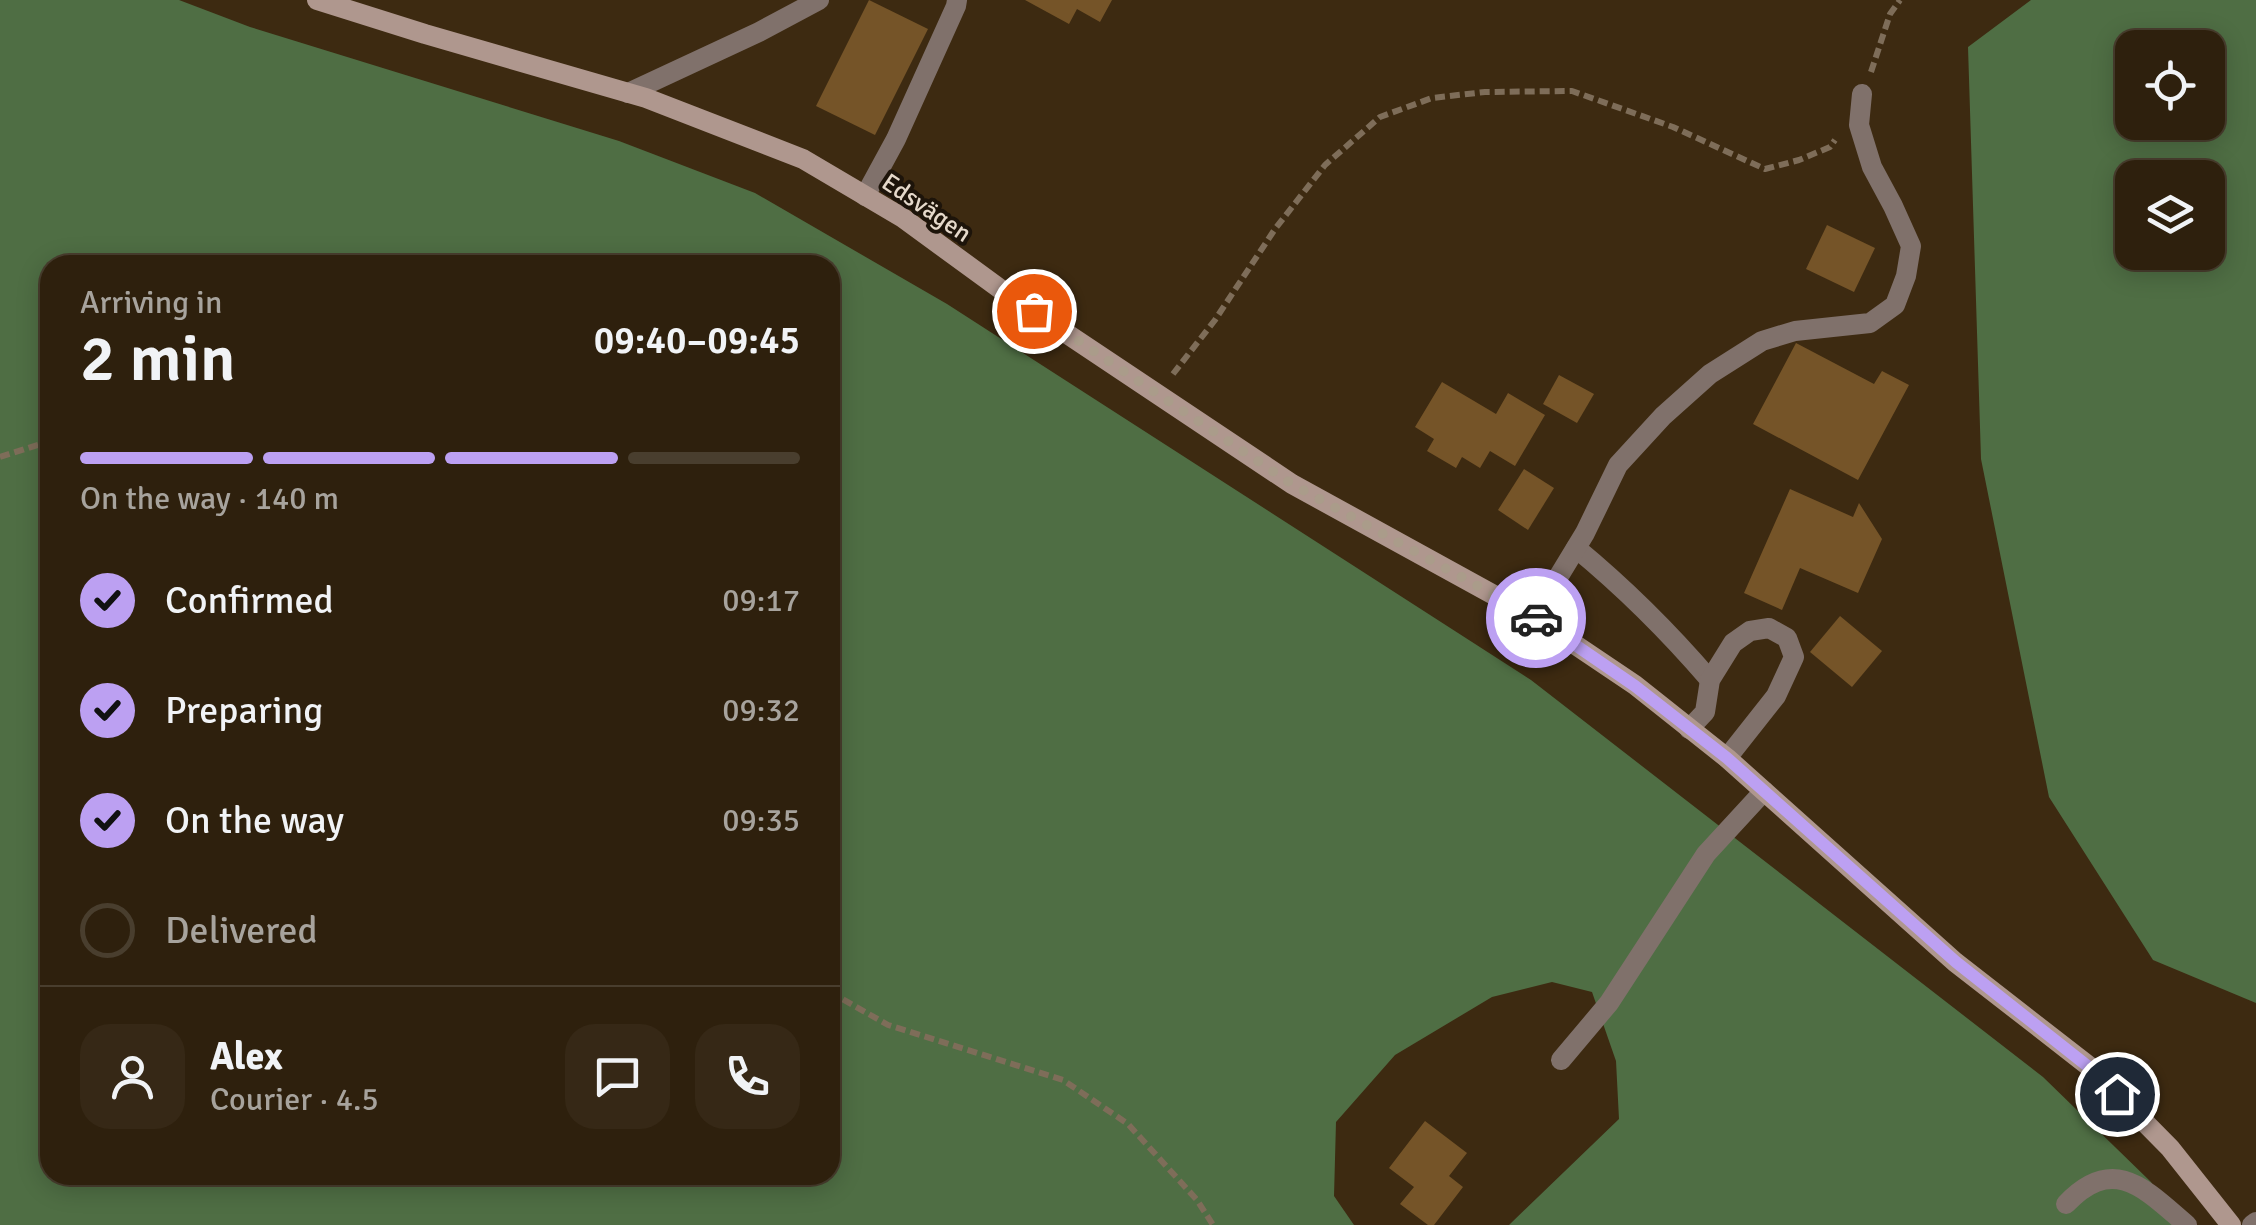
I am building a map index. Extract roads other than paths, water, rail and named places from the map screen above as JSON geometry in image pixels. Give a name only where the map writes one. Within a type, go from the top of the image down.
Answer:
[{"type":"street","name":"Edsvägen","points":[[317,0],[628,93],[803,159],[902,218],[1292,484],[1534,617],[1635,686],[1727,758],[1956,962],[2090,1068],[2170,1148],[2231,1225]]},
{"type":"lane","points":[[628,93],[820,0]]},
{"type":"lane","points":[[865,196],[896,139],[957,0]]},
{"type":"lane","points":[[1534,617],[1576,548],[1618,465],[1663,416],[1710,374],[1762,341],[1796,331],[1870,323],[1895,305],[1906,276],[1911,246],[1872,167],[1859,126],[1862,94]]},
{"type":"lane","points":[[1576,548],[1666,629],[1710,680]]},
{"type":"lane","points":[[1688,729],[1705,712],[1710,680],[1734,642],[1750,631],[1769,628],[1788,638],[1794,657],[1776,696],[1727,758]]},
{"type":"lane","points":[[1561,1060],[1608,1003],[1706,854],[1764,792]]},
{"type":"lane","points":[[2066,1204],[2096,1180],[2119,1179],[2144,1189],[2187,1225]]}]
